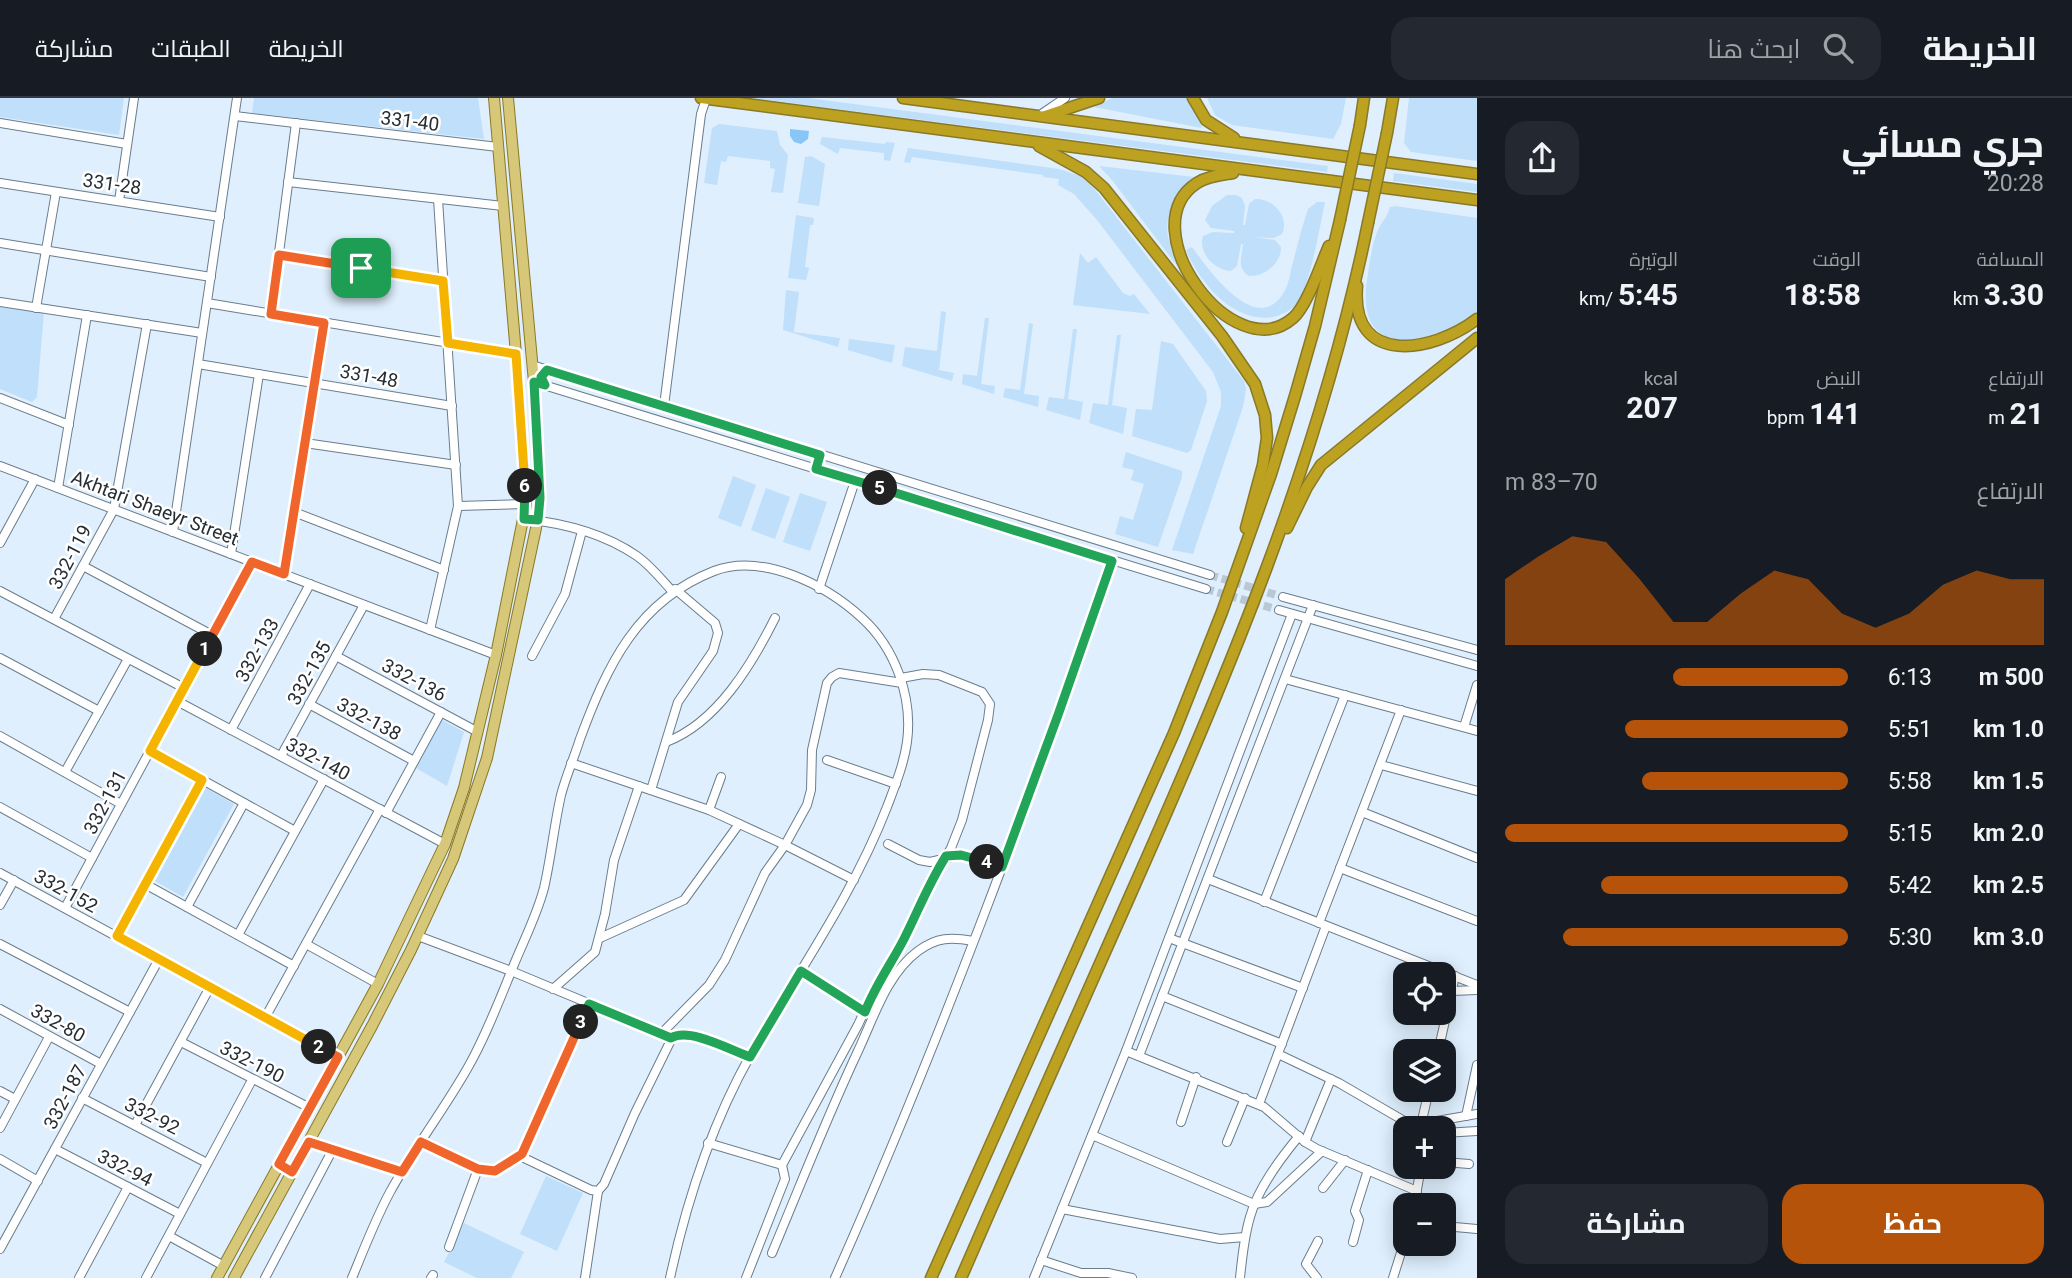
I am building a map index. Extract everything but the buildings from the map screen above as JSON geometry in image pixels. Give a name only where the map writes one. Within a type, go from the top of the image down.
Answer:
[{"type":"highway","points":[[704,98],[1477,200]]},
{"type":"highway","points":[[903,98],[947,101],[1039,117],[1476,173]]},
{"type":"highway","points":[[1039,117],[1099,98]]},
{"type":"highway","points":[[1193,98],[1206,120],[1240,141]]},
{"type":"highway","points":[[931,1278],[1174,733],[1239,566],[1298,384],[1340,223],[1363,112],[1363,98]]},
{"type":"highway","points":[[961,1278],[1209,717],[1268,565],[1322,399],[1368,223],[1393,98]]},
{"type":"highway","points":[[1027,141],[1076,165],[1104,188],[1222,336],[1255,384],[1265,415],[1266,448],[1239,566]]},
{"type":"highway","points":[[1247,171],[1213,177],[1198,183],[1181,201],[1174,224],[1181,256],[1196,284],[1216,308],[1233,321],[1252,328],[1266,328],[1281,325],[1293,318],[1302,306],[1340,223]]},
{"type":"highway","points":[[1458,197],[1477,207]]},
{"type":"highway","points":[[1365,235],[1357,302],[1363,324],[1374,336],[1396,347],[1415,346],[1448,337],[1477,319]]},
{"type":"highway","points":[[1268,565],[1321,465],[1477,338]]},
{"type":"main road","points":[[217,1278],[378,985],[445,844],[464,789],[478,732],[526,504],[494,98]]},
{"type":"main road","points":[[234,1278],[418,936],[453,859],[480,783],[496,720],[538,520],[540,498],[534,382],[508,98]]},
{"type":"main road","points":[[497,131],[511,130]]},
{"type":"main road","points":[[279,1164],[292,1172]]},
{"type":"street","points":[[119,201],[134,98]]},
{"type":"street","points":[[173,532],[237,98]]},
{"type":"street","points":[[664,406],[704,98]]},
{"type":"street","points":[[1039,117],[1065,98]]},
{"type":"street","name":"331-40","points":[[234,116],[498,146]]},
{"type":"street","points":[[0,123],[127,144]]},
{"type":"street","points":[[271,314],[296,123]]},
{"type":"street","name":"331-28","points":[[0,183],[220,217]]},
{"type":"street","points":[[288,183],[503,206]]},
{"type":"street","points":[[36,308],[56,192]]},
{"type":"street","points":[[430,630],[458,506],[438,199]]},
{"type":"street","points":[[0,243],[211,277]]},
{"type":"street","points":[[279,255],[443,281]]},
{"type":"street","points":[[0,302],[202,333]]},
{"type":"street","points":[[207,303],[516,354]]},
{"type":"street","points":[[58,488],[87,315]]},
{"type":"street","points":[[284,574],[324,323]]},
{"type":"street","name":"332-119","points":[[54,619],[114,509],[147,324]]},
{"type":"street","name":"331-48","points":[[198,364],[452,406]]},
{"type":"street","points":[[532,365],[1210,575]]},
{"type":"street","points":[[545,385],[541,377],[547,370]]},
{"type":"street","points":[[231,554],[259,374]]},
{"type":"street","points":[[534,382],[1206,589]]},
{"type":"street","points":[[0,398],[69,425]]},
{"type":"street","points":[[305,443],[456,465]]},
{"type":"street","points":[[816,469],[820,455]]},
{"type":"street","name":"Akhtari Shaeyr Street","points":[[0,466],[496,655]]},
{"type":"street","points":[[0,543],[35,479]]},
{"type":"street","points":[[819,589],[855,481]]},
{"type":"street","points":[[458,506],[526,504]]},
{"type":"street","points":[[294,512],[444,570]]},
{"type":"street","points":[[524,519],[582,531],[638,557],[715,623],[718,633],[713,651],[678,702],[651,790]]},
{"type":"street","points":[[532,656],[565,594],[582,531]]},
{"type":"street","points":[[835,1278],[1002,867],[1112,561]]},
{"type":"street","name":"332-131","points":[[65,908],[252,562]]},
{"type":"street","points":[[352,1278],[382,1209],[402,1172],[474,1056],[511,971],[544,887],[557,815],[571,762],[594,703],[619,650],[650,613],[674,590],[717,570],[744,565],[773,568],[819,589],[849,607],[870,626],[889,654],[902,681],[908,739],[896,784],[854,880],[750,1057],[708,1143],[688,1198],[670,1278]]},
{"type":"street","points":[[83,566],[212,635]]},
{"type":"street","name":"332-133","points":[[231,730],[310,584]]},
{"type":"street","points":[[0,591],[184,688]]},
{"type":"street","points":[[1283,597],[1477,650]]},
{"type":"street","name":"332-135","points":[[281,756],[364,605]]},
{"type":"street","points":[[1139,1056],[1313,605]]},
{"type":"street","points":[[1279,611],[1477,666]]},
{"type":"street","points":[[1034,1278],[1126,1051],[1292,614]]},
{"type":"street","points":[[666,742],[689,731],[709,715],[741,676],[775,618]]},
{"type":"street","name":"332-136","points":[[336,656],[478,732]]},
{"type":"street","points":[[65,772],[128,659]]},
{"type":"street","points":[[1,662],[99,711]]},
{"type":"street","points":[[661,1034],[709,985],[726,960],[765,873],[785,845],[810,797],[811,762],[819,713],[825,690],[832,677],[839,673],[902,681],[923,674],[948,677],[982,692],[990,704],[962,820],[909,928],[782,1165],[785,1179],[746,1278]]},
{"type":"street","points":[[1285,679],[1477,731]]},
{"type":"street","points":[[1464,727],[1477,685]]},
{"type":"street","points":[[1264,902],[1345,695]]},
{"type":"street","name":"332-140","points":[[177,701],[445,844]]},
{"type":"street","name":"332-138","points":[[309,704],[414,761]]},
{"type":"street","points":[[1259,1104],[1303,988],[1340,868],[1401,710]]},
{"type":"street","points":[[265,1018],[441,712]]},
{"type":"street","points":[[0,736],[121,804]]},
{"type":"street","points":[[150,751],[295,831]]},
{"type":"street","points":[[827,761],[896,784]]},
{"type":"street","points":[[571,762],[709,810],[854,880]]},
{"type":"street","points":[[1381,765],[1477,791]]},
{"type":"street","points":[[709,810],[721,777]]},
{"type":"street","points":[[238,935],[324,779]]},
{"type":"street","points":[[117,936],[202,780]]},
{"type":"street","points":[[553,989],[595,951],[600,938],[614,860],[639,786]]},
{"type":"street","points":[[187,908],[243,803]]},
{"type":"street","points":[[0,807],[92,858]]},
{"type":"street","points":[[1362,812],[1477,858]]},
{"type":"street","points":[[600,938],[684,900],[738,824]]},
{"type":"street","points":[[888,844],[919,860],[930,862],[946,856],[961,855],[1002,867]]},
{"type":"street","points":[[1340,868],[1477,920]]},
{"type":"street","name":"332-152","points":[[0,873],[338,1057]]},
{"type":"street","points":[[1208,879],[1419,962]]},
{"type":"street","points":[[0,905],[14,880]]},
{"type":"street","points":[[145,884],[294,966]]},
{"type":"street","points":[[418,936],[511,971],[671,1038]]},
{"type":"street","points":[[772,1254],[840,1090],[886,990],[900,968],[918,951],[937,940],[949,937],[973,941]]},
{"type":"street","points":[[1169,938],[1303,988]]},
{"type":"street","points":[[0,943],[130,1012]]},
{"type":"street","points":[[306,944],[378,985]]},
{"type":"street","name":"332-187","points":[[0,1249],[159,959]]},
{"type":"street","points":[[801,971],[865,1012]]},
{"type":"street","points":[[1456,976],[1477,987]]},
{"type":"street","points":[[135,1125],[210,987]]},
{"type":"street","points":[[1456,990],[1477,987]]},
{"type":"street","points":[[1163,996],[1282,1044]]},
{"type":"street","points":[[421,1142],[478,1169],[495,1171],[522,1154],[589,1004]]},
{"type":"street","name":"332-80","points":[[0,1009],[101,1064]]},
{"type":"street","points":[[585,1278],[598,1191],[604,1184],[671,1038],[689,1034],[750,1057]]},
{"type":"street","points":[[0,1128],[49,1037]]},
{"type":"street","name":"332-190","points":[[181,1042],[310,1108]]},
{"type":"street","points":[[1126,1051],[1259,1104],[1302,1139],[1322,1151],[1417,1191],[1419,1179]]},
{"type":"street","points":[[1278,1054],[1331,1079],[1396,1116]]},
{"type":"street","points":[[1466,1116],[1477,1069]]},
{"type":"street","points":[[1181,1122],[1196,1077]]},
{"type":"street","points":[[1240,1278],[1245,1237],[1254,1204],[1282,1156],[1302,1139],[1331,1079]]},
{"type":"street","points":[[146,1278],[252,1080]]},
{"type":"street","points":[[0,1091],[15,1099]]},
{"type":"street","name":"332-92","points":[[82,1098],[206,1163]]},
{"type":"street","points":[[1227,1142],[1245,1098]]},
{"type":"street","points":[[1456,1118],[1477,1114]]},
{"type":"street","points":[[1456,1132],[1477,1130]]},
{"type":"street","points":[[1092,1135],[1254,1204],[1267,1202],[1322,1151]]},
{"type":"street","points":[[309,1142],[402,1172]]},
{"type":"street","points":[[708,1143],[782,1165]]},
{"type":"street","name":"332-94","points":[[55,1149],[180,1214]]},
{"type":"street","points":[[265,1278],[332,1149]]},
{"type":"street","points":[[522,1154],[524,1158],[598,1191]]},
{"type":"street","points":[[0,1159],[38,1181]]},
{"type":"street","points":[[1323,1188],[1345,1160]]},
{"type":"street","points":[[1456,1163],[1469,1164]]},
{"type":"street","points":[[449,1247],[478,1169]]},
{"type":"street","points":[[1353,1242],[1359,1220],[1355,1211],[1368,1170]]},
{"type":"street","points":[[79,1278],[128,1187]]},
{"type":"street","points":[[1062,1209],[1220,1239],[1245,1237]]},
{"type":"street","points":[[1456,1227],[1477,1229]]},
{"type":"street","points":[[169,1236],[224,1266]]},
{"type":"street","points":[[1317,1278],[1306,1264],[1318,1241]]},
{"type":"street","points":[[1393,1278],[1400,1256]]},
{"type":"street","points":[[1041,1260],[1081,1273],[1108,1273],[1132,1278]]},
{"type":"shaded area","points":[[0,98],[124,98],[119,135],[0,117]]},
{"type":"shaded area","points":[[254,98],[478,98],[484,139],[252,113]]},
{"type":"shaded area","points":[[752,98],[808,98],[1328,166],[1327,172]]},
{"type":"shaded area","points":[[1112,98],[1191,98],[1202,128],[1094,107]]},
{"type":"shaded area","points":[[1207,98],[1346,98],[1341,124],[1333,139],[1232,125],[1215,115]]},
{"type":"shaded area","points":[[1409,98],[1477,98],[1477,161],[1411,152],[1404,143]]},
{"type":"shaded area","points":[[719,124],[777,131],[780,145],[788,155],[783,193],[771,192],[775,169],[770,168],[770,161],[728,156],[726,162],[721,161],[717,185],[704,183],[712,128]]},
{"type":"shaded area","points":[[790,129],[809,131],[808,139],[801,144],[794,142]]},
{"type":"shaded area","points":[[822,137],[895,143],[890,161],[884,160],[884,153],[840,148],[838,154],[820,144]]},
{"type":"shaded area","points":[[908,148],[1059,169],[1083,177],[1244,381],[1246,389],[1243,407],[1193,554],[1172,550],[1221,406],[1221,392],[1213,372],[1097,220],[1074,194],[1058,185],[1059,179],[912,157],[910,163],[904,162]]},
{"type":"shaded area","points":[[811,156],[825,164],[819,206],[798,203],[805,157]]},
{"type":"shaded area","points":[[1099,166],[1194,177],[1182,190],[1169,214],[1167,232],[1178,267],[1112,180]]},
{"type":"shaded area","points":[[1394,173],[1477,184],[1477,192],[1393,181]]},
{"type":"shaded area","points":[[1227,195],[1242,198],[1245,206],[1243,225],[1249,204],[1255,199],[1274,205],[1282,215],[1282,234],[1274,238],[1252,237],[1275,240],[1281,247],[1275,264],[1261,274],[1249,276],[1242,269],[1243,244],[1237,266],[1231,271],[1219,268],[1205,254],[1203,236],[1213,232],[1234,233],[1211,228],[1205,220],[1212,206]]},
{"type":"shaded area","points":[[1317,202],[1325,202],[1306,285],[1296,304],[1280,315],[1259,317],[1232,307],[1209,287],[1186,250],[1192,247],[1221,283],[1247,304],[1260,308],[1273,304],[1286,289],[1308,209]]},
{"type":"shaded area","points":[[1390,207],[1477,218],[1477,314],[1474,317],[1434,335],[1414,339],[1396,339],[1381,333],[1371,322],[1366,302],[1372,249]]},
{"type":"shaded area","points":[[796,215],[814,218],[813,225],[810,225],[805,267],[809,268],[806,280],[788,278]]},
{"type":"shaded area","points":[[1080,253],[1088,263],[1096,257],[1123,293],[1130,296],[1134,294],[1150,314],[1073,305]]},
{"type":"shaded area","points":[[786,290],[799,292],[794,332],[840,338],[838,347],[783,330]]},
{"type":"shaded area","points":[[0,305],[44,311],[37,397],[32,402],[0,389]]},
{"type":"shaded area","points":[[941,311],[946,312],[939,370],[954,373],[952,381],[902,366],[905,347],[937,351]]},
{"type":"shaded area","points":[[985,318],[989,318],[981,384],[995,386],[994,394],[962,384],[963,374],[977,376]]},
{"type":"shaded area","points":[[1029,323],[1033,324],[1024,394],[1039,396],[1038,407],[1003,397],[1005,388],[1020,390]]},
{"type":"shaded area","points":[[1073,329],[1077,329],[1068,399],[1083,402],[1080,420],[1046,410],[1049,397],[1064,399]]},
{"type":"shaded area","points":[[1117,335],[1121,335],[1112,405],[1127,408],[1123,434],[1089,423],[1093,403],[1108,405]]},
{"type":"shaded area","points":[[849,339],[895,345],[892,363],[848,350]]},
{"type":"shaded area","points":[[1161,341],[1173,344],[1206,391],[1207,401],[1191,450],[1187,453],[1132,436],[1136,409],[1152,410]]},
{"type":"shaded area","points":[[1126,452],[1182,471],[1158,547],[1115,534],[1120,516],[1133,520],[1144,484],[1131,480],[1134,470],[1122,467]]},
{"type":"shaded area","points":[[733,476],[756,485],[741,527],[718,518]]},
{"type":"shaded area","points":[[766,488],[790,497],[775,539],[751,530]]},
{"type":"shaded area","points":[[800,493],[827,502],[810,551],[783,542]]},
{"type":"shaded area","points":[[442,720],[464,732],[447,786],[416,768]]},
{"type":"shaded area","points":[[206,788],[234,804],[183,897],[155,881]]},
{"type":"shaded area","points":[[546,1176],[583,1193],[557,1251],[520,1234]]},
{"type":"shaded area","points":[[464,1223],[524,1252],[511,1278],[477,1278],[444,1262]]},
{"type":"tunnel","points":[[1210,575],[1283,597]]},
{"type":"tunnel","points":[[1206,589],[1279,610]]},
{"type":"route","points":[[279,255],[361,268],[443,281],[448,343],[516,354],[526,493],[524,519],[538,520],[539,515],[534,382],[545,385],[541,377],[547,370],[820,455],[816,469],[1112,561],[1002,867],[961,855],[946,856],[932,878],[865,1012],[801,971],[750,1057],[689,1034],[671,1038],[589,1004],[522,1154],[495,1171],[478,1169],[421,1142],[402,1172],[309,1142],[292,1172],[279,1164],[338,1057],[117,936],[202,780],[150,751],[252,562],[284,574],[324,323],[271,314],[279,255]]}]
